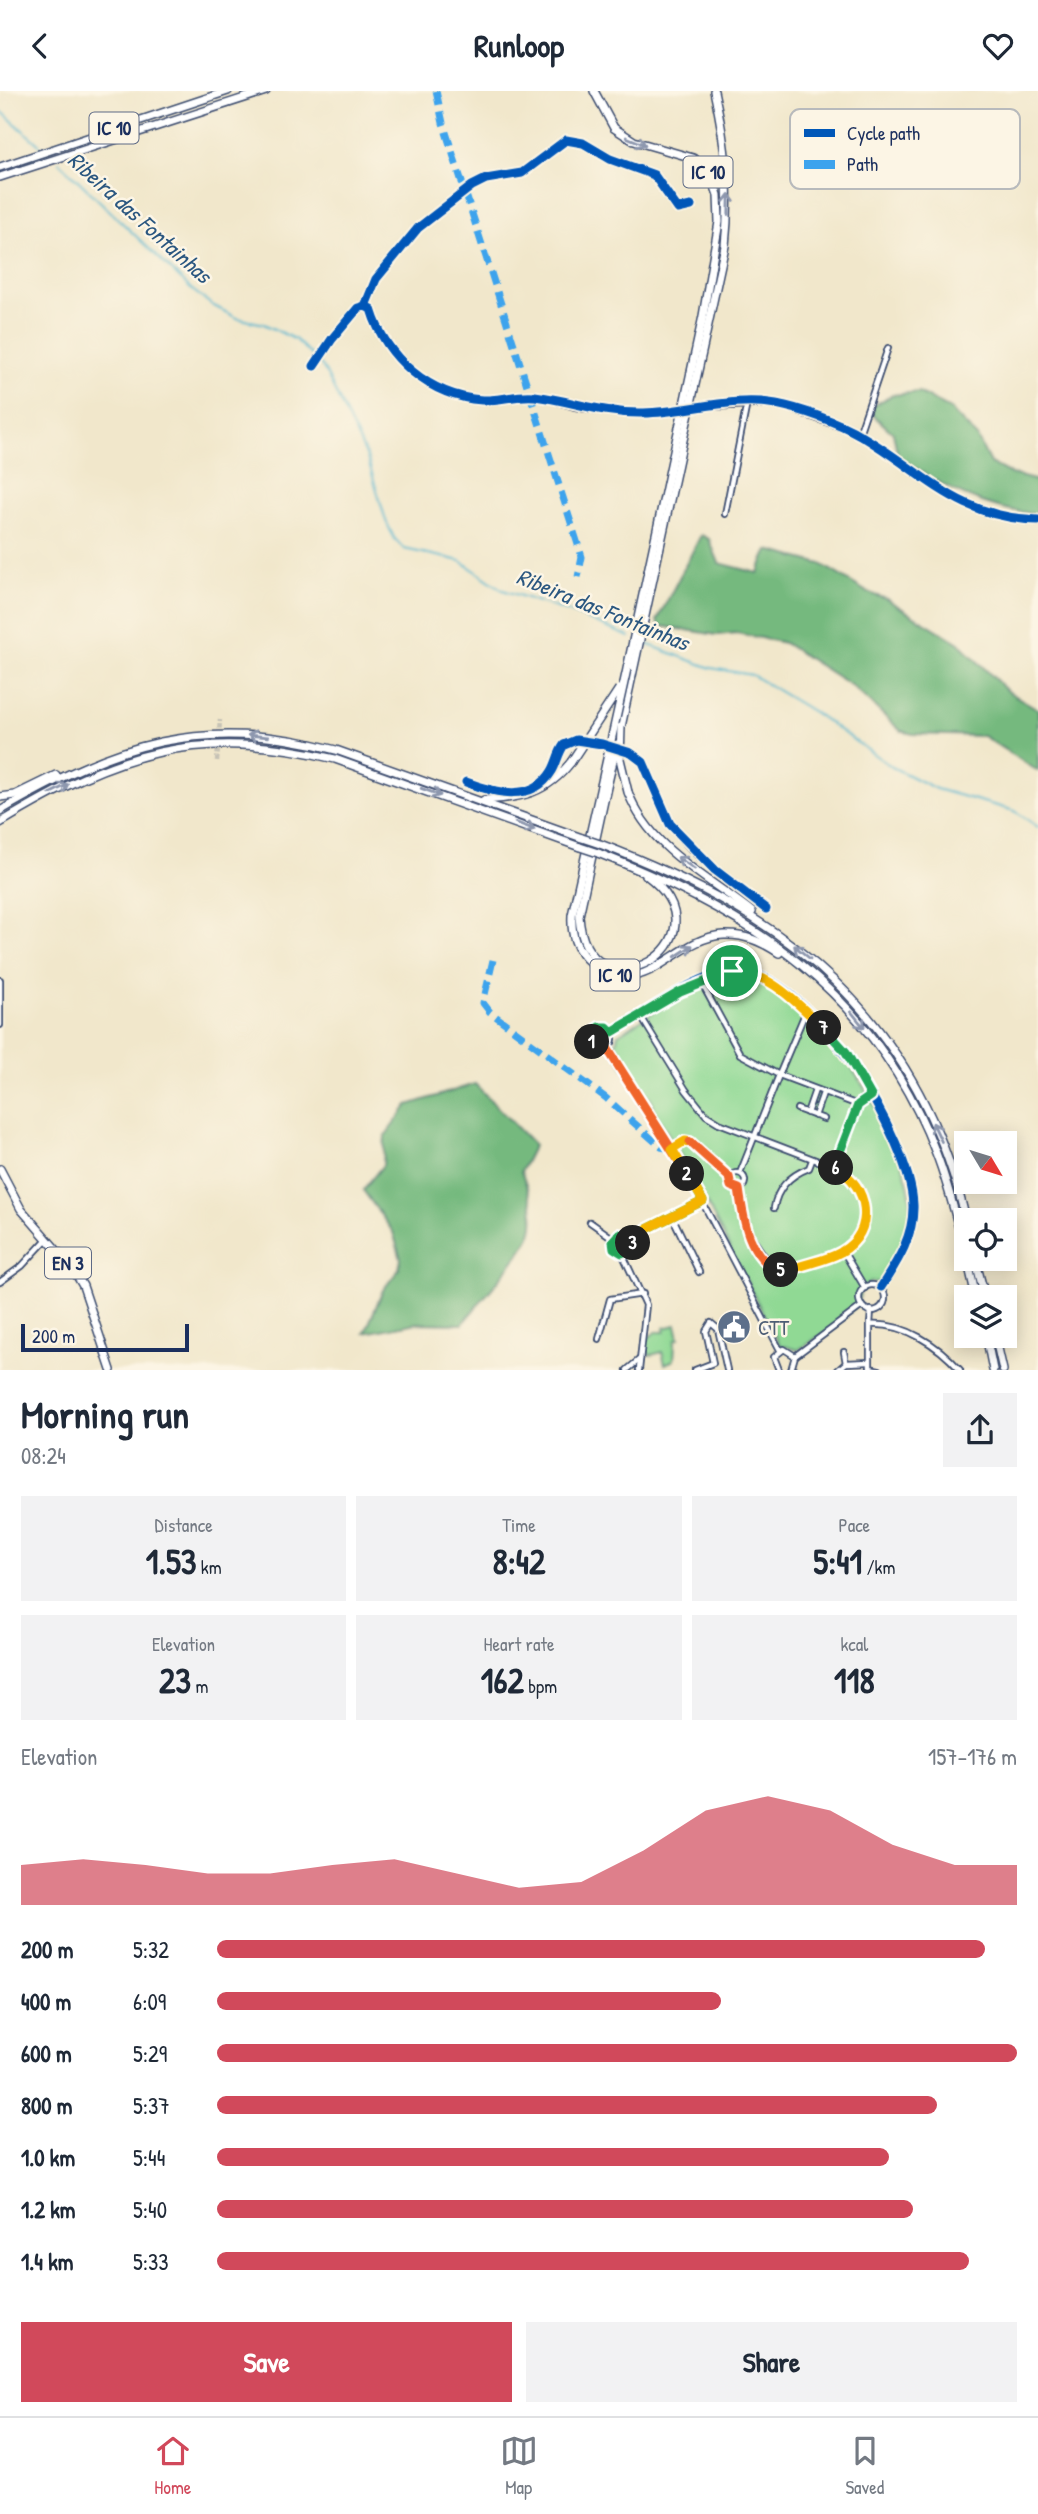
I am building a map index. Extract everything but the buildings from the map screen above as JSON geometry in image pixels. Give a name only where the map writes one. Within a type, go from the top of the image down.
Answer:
[{"type":"main road","name":"IC 10","points":[[0,167],[228,91]]},
{"type":"main road","name":"IC 10","points":[[0,177],[266,91]]},
{"type":"main road","name":"IC 10","points":[[594,91],[614,128],[634,141],[693,158],[711,175],[718,195],[719,222],[706,303],[645,578],[582,895],[580,934],[588,949],[600,960],[626,969],[645,966],[657,958],[670,940],[674,921],[672,905],[663,890],[630,866]]},
{"type":"main road","name":"IC 10","points":[[714,91],[724,134],[729,180],[725,246],[649,603],[621,727],[572,915],[572,930],[576,945],[587,960],[601,970],[618,976],[632,977],[650,972],[703,939],[722,935],[756,940],[810,971]]},
{"type":"main road","name":"IC 10","points":[[479,800],[531,795],[549,786],[572,762],[611,704],[627,669]]},
{"type":"main road","name":"IC 10","points":[[621,727],[620,759],[628,792],[638,814],[658,841],[780,933]]},
{"type":"main road","points":[[0,797],[15,795],[106,756],[161,740],[200,736],[278,738],[336,750],[600,844],[690,881],[780,933],[855,1002],[898,1058],[944,1147],[962,1208]]},
{"type":"main road","points":[[0,823],[56,789],[112,764],[166,748],[237,745],[296,750],[335,759],[630,866],[725,911],[810,971],[856,1018],[902,1083],[935,1151],[954,1216]]},
{"type":"main road","points":[[0,811],[106,756]]},
{"type":"main road","name":"EN 3","points":[[0,1169],[22,1209],[73,1269],[83,1286],[111,1370]]},
{"type":"main road","points":[[989,1348],[993,1370]]},
{"type":"main road","points":[[998,1348],[1003,1370]]},
{"type":"street","points":[[365,306],[376,279],[418,228],[472,186],[486,179],[522,173],[566,140],[583,142],[610,159],[654,174],[678,209],[691,205]]},
{"type":"street","points":[[314,366],[358,308],[365,306],[371,309],[377,328],[390,350],[436,388],[460,397],[486,400],[517,395],[535,396],[608,412],[666,412],[747,403],[776,404],[859,434],[956,501],[1023,520],[1038,520]]},
{"type":"street","points":[[859,434],[888,348]]},
{"type":"street","points":[[725,515],[747,403]]},
{"type":"street","points":[[466,782],[506,794],[526,792],[542,783],[553,770],[564,745],[576,740],[631,753],[643,762],[670,824],[686,843],[766,909]]},
{"type":"street","points":[[612,1032],[701,982],[726,972],[749,973],[772,982],[842,1047],[871,1096],[906,1165],[913,1208],[905,1247],[880,1287],[884,1302],[872,1311],[870,1366]]},
{"type":"street","points":[[0,980],[0,1025]]},
{"type":"street","points":[[701,982],[740,1054],[779,1075],[858,1105]]},
{"type":"street","points":[[740,1173],[806,1011]]},
{"type":"street","points":[[640,1015],[703,1113],[719,1123],[834,1167],[851,1179],[864,1201],[862,1229],[843,1251],[790,1270],[771,1266],[748,1232],[739,1189],[745,1180],[740,1173]]},
{"type":"street","points":[[599,1027],[607,1027],[612,1032],[614,1038],[607,1048],[596,1047],[591,1035],[599,1027]]},
{"type":"street","points":[[607,1048],[703,1201],[780,1350]]},
{"type":"street","points":[[807,1113],[815,1090]]},
{"type":"street","points":[[815,1116],[823,1093]]},
{"type":"street","points":[[834,1167],[858,1105],[871,1096]]},
{"type":"street","points":[[797,1109],[824,1119]]},
{"type":"street","points":[[672,1149],[685,1141],[691,1142],[729,1177],[731,1186],[739,1189]]},
{"type":"street","points":[[774,1208],[783,1186],[795,1175],[809,1168],[812,1160]]},
{"type":"street","points":[[729,1177],[740,1173]]},
{"type":"street","points":[[631,1237],[703,1201]]},
{"type":"street","points":[[672,1216],[699,1272]]},
{"type":"street","points":[[590,1221],[614,1239]]},
{"type":"street","points":[[614,1239],[622,1233],[631,1237]]},
{"type":"street","points":[[622,1253],[632,1246],[631,1237]]},
{"type":"street","points":[[0,1282],[22,1266],[47,1239]]},
{"type":"street","points":[[614,1239],[614,1248],[622,1253],[643,1294],[646,1307],[639,1370]]},
{"type":"street","points":[[843,1251],[865,1288]]},
{"type":"street","points":[[862,1306],[860,1297],[865,1288],[873,1285],[880,1287]]},
{"type":"street","points":[[599,1339],[610,1299],[643,1294]]},
{"type":"street","points":[[862,1306],[872,1311]]},
{"type":"street","points":[[792,1369],[795,1356],[862,1306]]},
{"type":"street","points":[[695,1370],[712,1365],[706,1331],[711,1323],[718,1329],[727,1370]]},
{"type":"street","points":[[870,1325],[884,1325],[914,1335],[941,1351],[960,1370]]},
{"type":"street","points":[[780,1350],[788,1350],[795,1356]]},
{"type":"street","points":[[779,1370],[774,1361],[780,1350]]},
{"type":"street","points":[[845,1352],[841,1367],[870,1366],[879,1370]]},
{"type":"street","points":[[627,1370],[640,1359]]},
{"type":"green space","points":[[918,392],[950,409],[977,437],[990,463],[1011,474],[1038,481],[1038,514],[1000,508],[964,495],[931,478],[898,456],[893,433],[873,415],[873,405],[893,395]]},
{"type":"green space","points":[[701,535],[709,539],[719,563],[758,573],[768,550],[821,564],[959,643],[1007,691],[1038,709],[1038,771],[983,736],[913,734],[901,731],[852,686],[784,643],[737,633],[717,635],[661,626],[657,621]]},
{"type":"green space","points":[[733,976],[769,984],[792,999],[815,1022],[862,1083],[882,1118],[908,1182],[911,1209],[909,1230],[898,1257],[882,1283],[872,1282],[861,1288],[858,1304],[832,1328],[798,1350],[780,1345],[704,1197],[654,1111],[651,1099],[633,1082],[614,1051],[618,1034],[688,993]]},
{"type":"green space","points":[[475,1084],[534,1145],[521,1171],[531,1200],[532,1231],[512,1264],[462,1324],[417,1323],[365,1333],[383,1290],[399,1269],[401,1259],[393,1232],[363,1190],[383,1165],[385,1136],[408,1105]]},
{"type":"green space","points":[[676,1325],[679,1338],[675,1340],[674,1360],[665,1364],[662,1352],[651,1355],[646,1352],[646,1339],[656,1332],[665,1332],[664,1328]]},
{"type":"waterway","name":"Ribeira das Fontainhas","points":[[0,110],[44,149]]},
{"type":"waterway","name":"Ribeira das Fontainhas","points":[[59,162],[191,289],[212,305],[237,318],[264,324],[296,340],[323,367],[367,457],[386,521],[394,538],[404,549],[461,561],[503,590],[572,613],[630,637]]},
{"type":"waterway","name":"Ribeira das Fontainhas","points":[[641,642],[711,668],[752,675],[815,713],[892,767],[936,789],[1015,811],[1038,827]]},
{"type":"tunnel","points":[[217,761],[220,720]]},
{"type":"marked path","points":[[436,91],[443,123],[582,557],[578,577]]},
{"type":"marked path","points":[[493,960],[483,1003],[490,1012],[606,1098],[661,1147],[672,1149]]},
{"type":"cycle path","points":[[365,306],[376,279],[418,228],[472,186],[486,179],[522,173],[566,140],[583,143],[610,159],[654,175],[678,209],[691,206]]},
{"type":"cycle path","points":[[314,366],[358,308],[365,306],[371,309],[387,344],[399,359],[428,383],[463,397],[489,400],[535,396],[629,413],[744,402],[785,406],[852,430],[963,502],[985,511],[1038,520]]},
{"type":"cycle path","points":[[466,782],[501,792],[513,793],[535,788],[552,771],[564,745],[576,740],[631,753],[643,762],[670,824],[715,870],[766,909]]},
{"type":"cycle path","points":[[612,1032],[692,984],[726,972],[741,971],[768,980],[797,1001],[826,1030],[852,1065],[876,1104],[908,1176],[913,1205],[911,1228],[903,1249],[881,1287]]},
{"type":"place","name":"CTT","points":[[734,1327]]},
{"type":"route","points":[[732,971],[716,975],[680,992],[612,1032],[607,1027],[599,1027],[591,1035],[592,1043],[596,1047],[607,1048],[703,1201],[631,1237],[625,1233],[619,1234],[613,1245],[619,1252],[628,1251],[632,1246],[631,1237],[672,1216],[703,1201],[672,1149],[687,1141],[696,1145],[717,1164],[729,1177],[729,1184],[734,1189],[739,1189],[742,1215],[751,1240],[762,1258],[771,1266],[785,1271],[843,1251],[862,1229],[865,1213],[863,1196],[851,1179],[834,1167],[858,1105],[871,1096],[850,1059],[827,1030],[772,982],[744,971],[732,971]]}]
